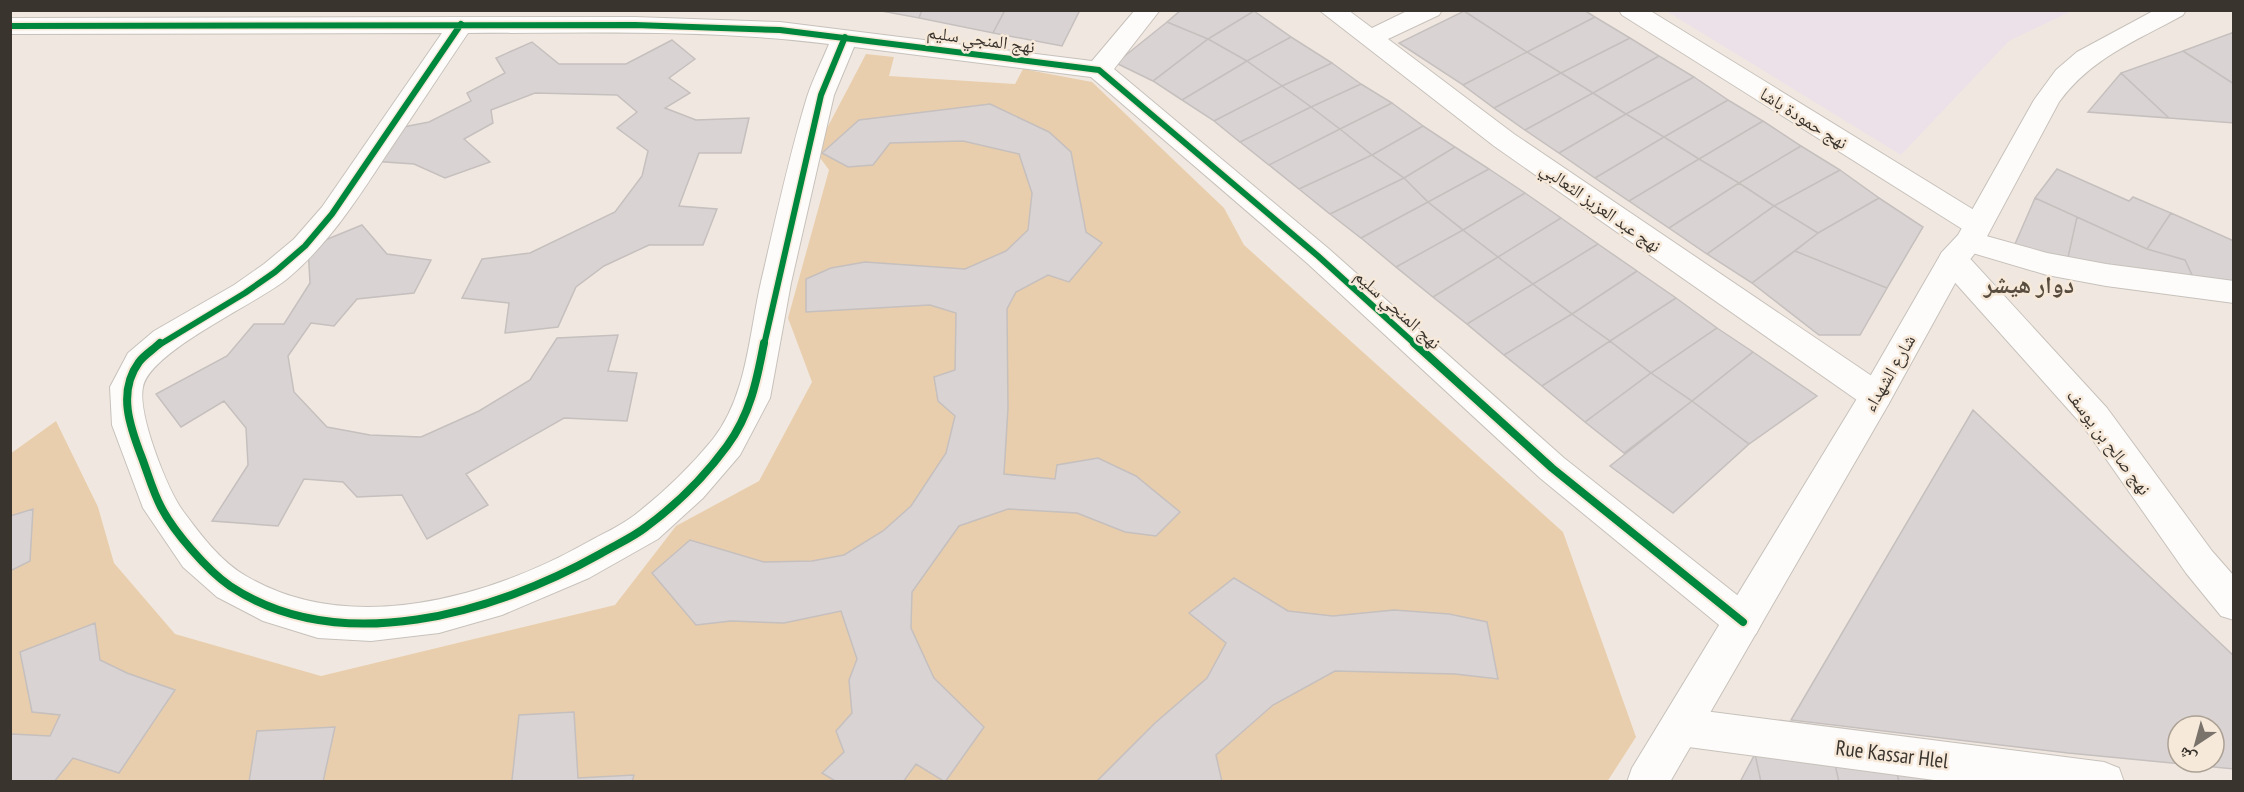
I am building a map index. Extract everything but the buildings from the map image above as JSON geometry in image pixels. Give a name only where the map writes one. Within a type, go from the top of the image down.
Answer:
[{"type":"street","points":[[1099,70],[1148,10]]},
{"type":"street","name":"نهج عبد العزيز الثعالبي","points":[[1330,10],[1504,140],[1876,396]]},
{"type":"street","points":[[1370,38],[1430,10]]},
{"type":"street","name":"نهج حمودة باشا","points":[[1631,10],[1966,242]]},
{"type":"street","name":"شارع الشهداء","points":[[1647,782],[1876,396],[2047,100],[2064,76],[2086,58],[2174,10]]},
{"type":"street","name":"نهج المنجي سليم","points":[[10,26],[635,25],[784,20],[846,37],[1099,70],[1318,256],[1552,468],[1743,622]]},
{"type":"street","points":[[461,24],[332,214],[305,246],[275,272],[245,293],[165,339],[140,362],[126,387],[129,425],[161,508],[196,556],[230,586],[276,609],[318,621],[371,624],[439,616],[502,599],[576,567],[645,528],[691,488],[728,445],[753,398],[776,283],[822,95],[846,37]]},
{"type":"street","points":[[1966,242],[2047,264],[2106,275],[2234,292]]},
{"type":"street","name":"نهج صالح بن يوسف","points":[[1966,242],[2199,562],[2234,604]]},
{"type":"street","name":"Rue Kassar Hlel","points":[[1681,727],[2104,782]]},
{"type":"shaded area","points":[[1666,11],[2072,11],[2009,41],[1901,155]]},
{"type":"shaded area","points":[[866,54],[894,57],[889,76],[1015,84],[1023,69],[1092,82],[1224,208],[1244,245],[1563,532],[1636,737],[1607,782],[11,781],[10,454],[56,421],[98,507],[114,563],[175,634],[321,676],[615,605],[676,526],[759,481],[812,382],[788,318],[829,170],[815,151]]},
{"type":"cycle path","points":[[461,24],[332,214],[305,246],[275,272],[245,293],[165,339],[139,362],[126,387],[129,425],[161,508],[196,556],[230,586],[276,609],[318,621],[371,624],[439,616],[502,599],[576,567],[645,528],[691,488],[728,445],[753,398],[776,283],[821,95],[845,37]]},
{"type":"cycle path","points":[[10,26],[635,25],[780,30],[1099,70],[1318,256],[1552,468],[1743,622]]},
{"type":"district","name":"دوار هيشر","points":[[2029,284]]}]
